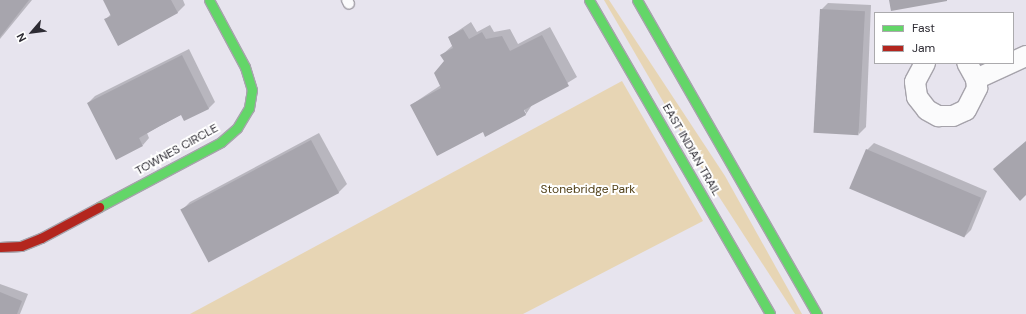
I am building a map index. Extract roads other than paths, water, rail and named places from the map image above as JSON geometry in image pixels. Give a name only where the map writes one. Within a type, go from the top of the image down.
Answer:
[{"type":"main road","name":"TOWNES CIRCLE","points":[[0,248],[21,246],[41,238],[221,142],[237,128],[249,108],[252,90],[245,67],[209,0]]},
{"type":"main road","name":"EAST INDIAN TRAIL","points":[[589,0],[770,314]]},
{"type":"main road","points":[[637,0],[817,314]]},
{"type":"street","points":[[1014,59],[1026,56]]},
{"type":"street","points":[[924,64],[915,82],[917,97],[927,110],[938,116],[953,116],[966,110],[974,99],[972,71],[997,64]]},
{"type":"park label","name":"Stonebridge Park","points":[[588,190]]}]
